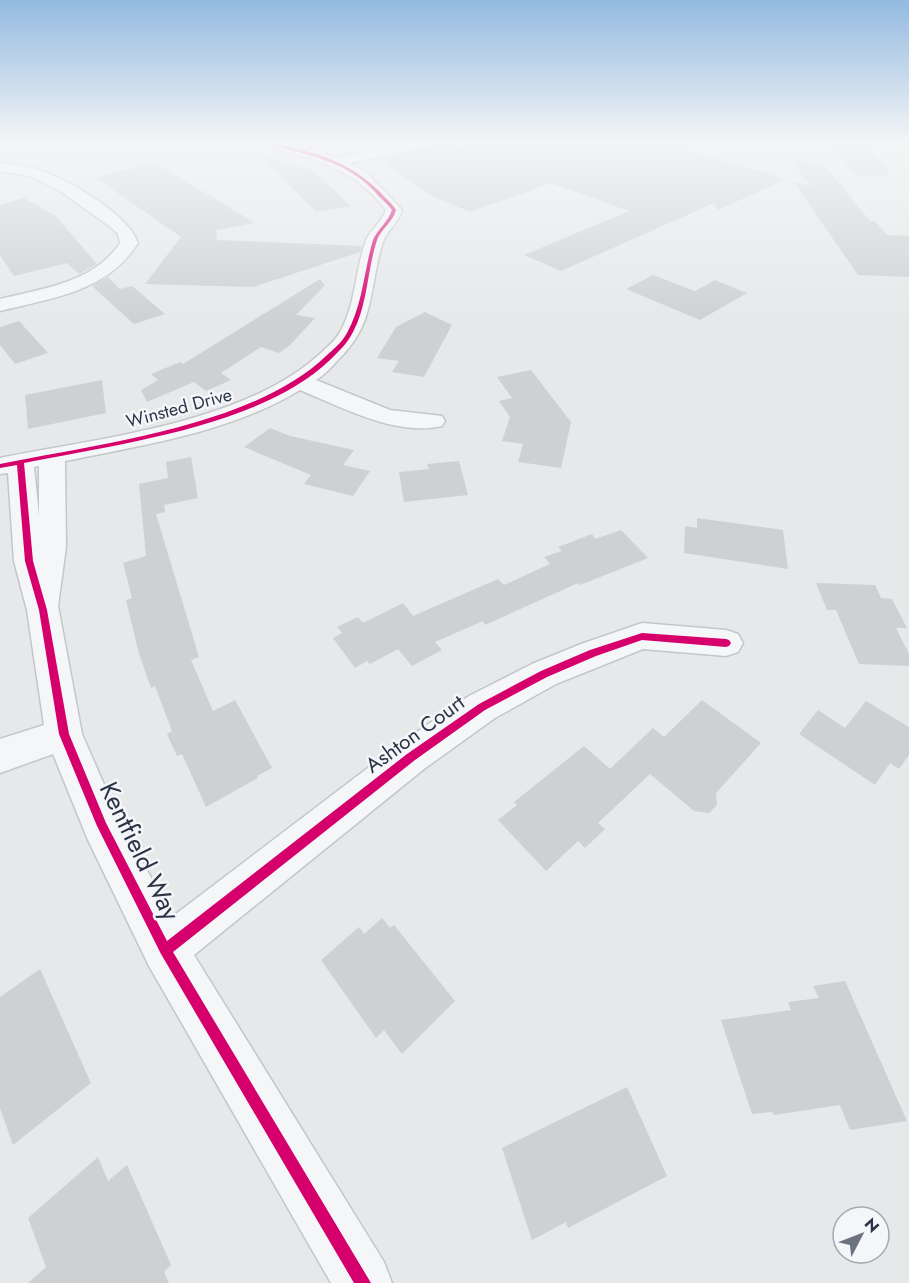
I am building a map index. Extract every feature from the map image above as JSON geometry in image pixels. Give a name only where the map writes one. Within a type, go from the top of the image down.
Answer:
[{"type":"street","points":[[0,305],[57,290],[94,276],[117,261],[129,243],[126,233],[118,224],[86,202]]},
{"type":"street","name":"Winsted Drive","points":[[10,464],[206,421],[258,402],[299,381],[343,344],[354,323],[375,202]]},
{"type":"street","name":"Winsted Drive","points":[[373,223],[393,218],[394,210],[389,202]]},
{"type":"street","points":[[299,381],[386,417],[433,421]]},
{"type":"street","name":"Kentfield Way","points":[[43,610],[52,555],[55,515],[52,455]]},
{"type":"street","name":"Kentfield Way","points":[[10,464],[29,561],[43,610],[64,734],[102,826],[165,950],[363,1283]]},
{"type":"street","name":"Ashton Court","points":[[165,950],[411,757],[492,702],[544,674],[593,653],[642,636],[726,643]]},
{"type":"street","points":[[0,756],[64,734]]},
{"type":"building","points":[[11,202],[31,202],[56,216],[97,264],[79,274],[67,263],[14,276],[0,255],[0,205]]},
{"type":"building","points":[[130,202],[220,202],[255,223],[216,230],[217,240],[362,246],[360,252],[253,287],[145,284],[181,237]]},
{"type":"building","points":[[306,202],[347,202],[351,206],[316,212]]},
{"type":"building","points":[[446,202],[498,202],[470,212]]},
{"type":"building","points":[[604,202],[736,202],[718,210],[714,203],[561,271],[524,255],[629,211]]},
{"type":"building","points":[[807,202],[854,202],[870,221],[875,221],[887,235],[909,236],[909,277],[858,275]]},
{"type":"building","points":[[653,275],[695,291],[715,280],[747,293],[700,320],[626,289]]},
{"type":"building","points":[[108,277],[120,289],[132,286],[165,314],[134,324],[92,286]]},
{"type":"building","points":[[320,279],[325,285],[296,315],[315,318],[290,345],[279,353],[261,347],[221,373],[231,380],[206,391],[194,382],[147,402],[141,390],[158,380],[151,374],[180,362],[183,364]]},
{"type":"building","points":[[425,312],[452,325],[424,377],[392,372],[399,361],[377,358],[396,327]]},
{"type":"building","points":[[19,321],[48,353],[15,364],[0,345],[0,327]]},
{"type":"building","points":[[531,370],[571,422],[561,468],[518,462],[523,444],[502,441],[510,417],[499,401],[512,398],[497,377]]},
{"type":"building","points":[[102,380],[106,413],[28,429],[25,395]]},
{"type":"building","points":[[270,428],[290,436],[354,450],[343,465],[370,471],[353,496],[304,484],[311,475],[244,447]]},
{"type":"building","points":[[191,457],[198,498],[164,505],[165,512],[156,514],[199,657],[191,660],[213,711],[235,700],[272,768],[206,807],[182,754],[177,756],[167,734],[172,731],[155,686],[151,688],[139,654],[126,600],[132,598],[123,563],[146,556],[139,484],[168,478],[166,462]]},
{"type":"building","points":[[459,461],[468,495],[404,502],[399,472],[429,469],[427,464]]},
{"type":"building","points":[[697,518],[783,530],[788,569],[684,553],[685,526],[697,528]]},
{"type":"building","points":[[621,530],[648,558],[580,585],[578,583],[485,625],[483,621],[435,642],[442,650],[412,666],[398,649],[370,664],[367,661],[355,668],[333,638],[342,633],[337,627],[358,617],[363,623],[403,603],[413,616],[498,579],[504,585],[550,564],[544,557],[562,551],[558,547],[592,534],[595,539]]},
{"type":"building","points":[[816,583],[875,585],[881,598],[892,599],[907,628],[896,628],[909,654],[909,666],[859,664],[836,610],[827,610]]},
{"type":"building","points":[[702,700],[761,743],[716,793],[717,805],[709,813],[694,811],[650,774],[598,823],[605,829],[585,848],[578,841],[546,871],[498,820],[517,805],[514,802],[584,746],[610,769],[653,728],[664,737]]},
{"type":"building","points":[[866,701],[909,727],[909,755],[899,769],[890,763],[875,785],[799,734],[818,710],[845,728]]},
{"type":"building","points":[[382,918],[390,928],[394,925],[455,1001],[402,1054],[384,1030],[376,1038],[321,960],[359,927],[364,934]]},
{"type":"building","points":[[40,969],[91,1083],[13,1145],[0,1108],[0,997]]},
{"type":"building","points":[[845,981],[907,1121],[850,1130],[840,1105],[774,1115],[772,1112],[752,1114],[721,1020],[791,1010],[788,1002],[819,998],[813,986]]},
{"type":"building","points":[[627,1087],[667,1176],[568,1228],[566,1222],[532,1240],[502,1148]]},
{"type":"building","points":[[98,1157],[108,1181],[127,1165],[171,1265],[164,1272],[169,1283],[28,1283],[46,1267],[28,1218]]},
{"type":"cycle path","points":[[0,466],[184,427],[232,412],[276,394],[314,372],[343,344],[356,320],[375,240],[393,215],[394,210],[387,202]]},
{"type":"cycle path","points":[[20,462],[29,561],[43,610],[64,734],[102,826],[165,950],[363,1283]]},
{"type":"cycle path","points":[[165,950],[411,757],[482,707],[544,674],[593,653],[642,636],[726,643]]}]
